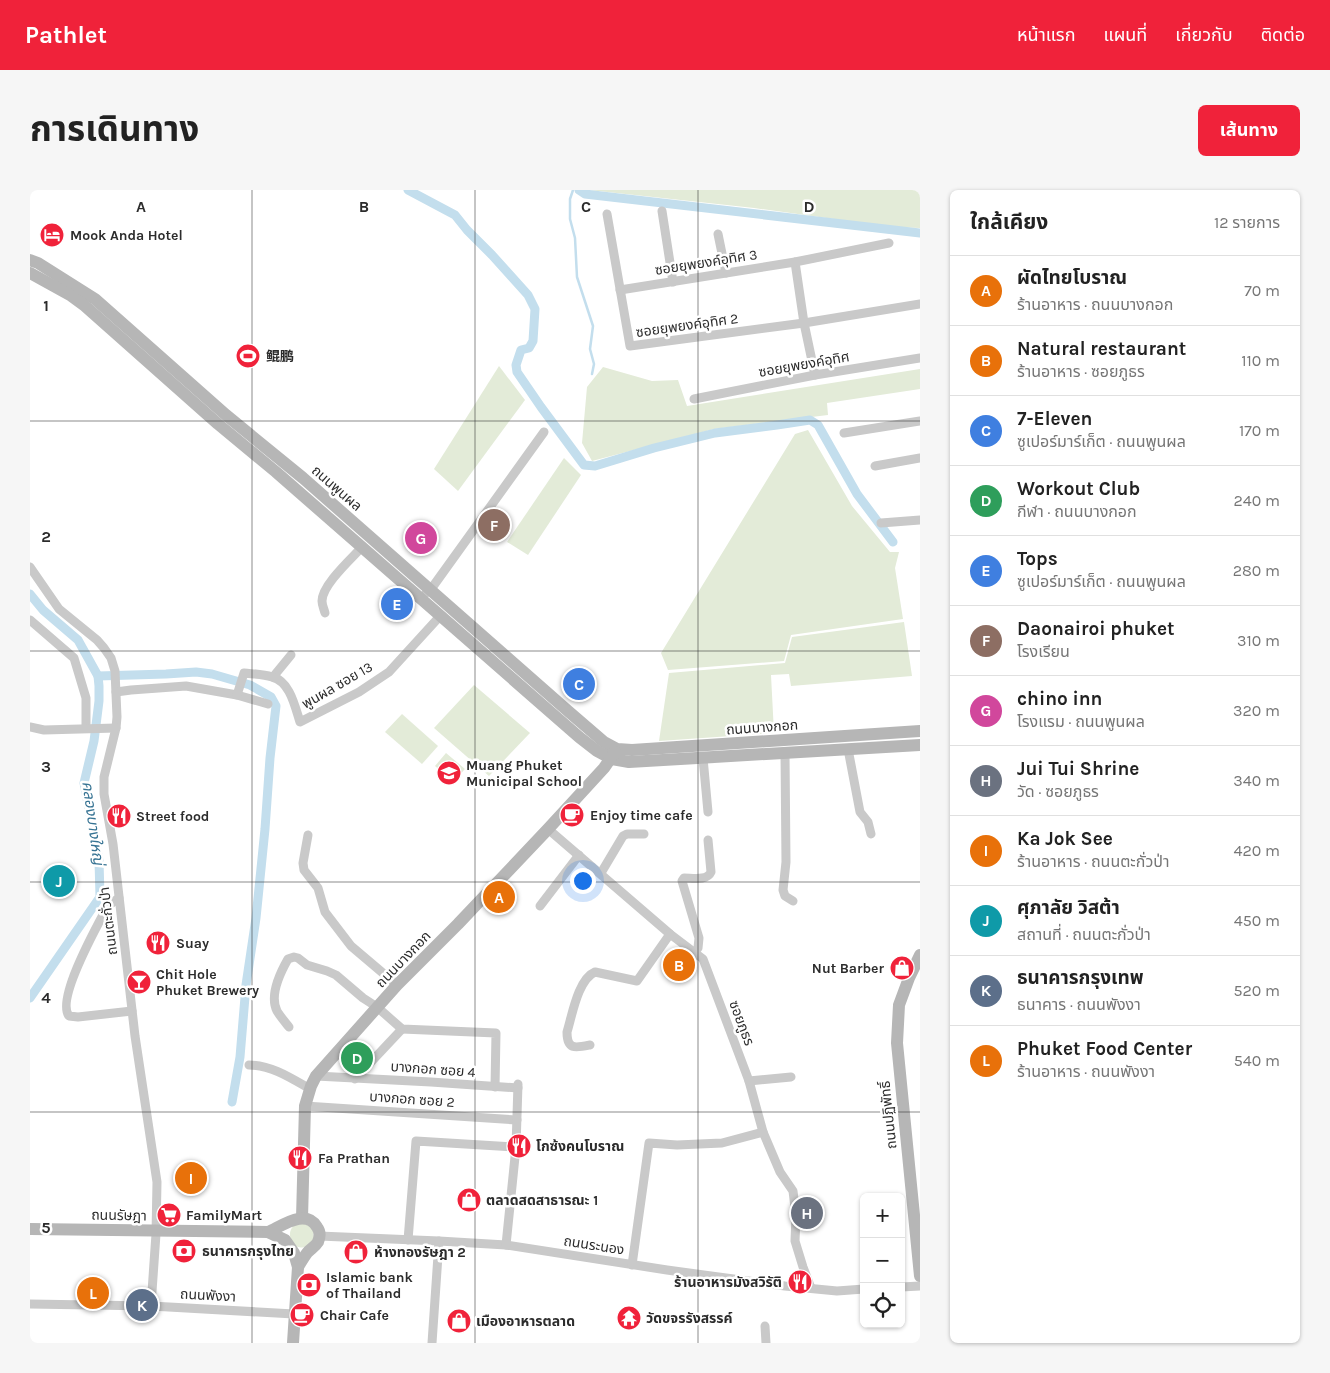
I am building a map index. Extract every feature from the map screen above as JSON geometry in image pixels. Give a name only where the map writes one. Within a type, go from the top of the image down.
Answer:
[{"type":"main road","name":"ถนนพูนผล","points":[[30,260],[38,263],[95,299],[226,414],[304,478],[426,594],[441,615],[579,737],[597,751],[614,754]]},
{"type":"main road","name":"ถนนพูนผล","points":[[30,273],[85,306],[218,424],[362,547],[426,594],[591,730],[614,754]]},
{"type":"main road","name":"ถนนบางกอก","points":[[302,1218],[305,1106],[316,1076],[397,985],[548,829],[614,754],[632,750],[920,731]]},
{"type":"main road","name":"ถนนบางกอก","points":[[614,754],[629,762],[920,745]]},
{"type":"main road","name":"ถนนปฏิพัทธิ์","points":[[920,955],[899,1005],[897,1043],[920,1276]]},
{"type":"main road","points":[[268,1232],[297,1219],[302,1218],[313,1221],[319,1230],[318,1242],[298,1266]]},
{"type":"main road","name":"ถนนรัษฎา","points":[[30,1229],[268,1232]]},
{"type":"main road","points":[[268,1232],[285,1240],[294,1253],[298,1266],[293,1343]]},
{"type":"street","points":[[662,211],[672,282]]},
{"type":"street","points":[[607,214],[620,290]]},
{"type":"street","points":[[718,234],[726,273]]},
{"type":"street","name":"ซอยยุพยงค์อุทิศ 3","points":[[620,290],[795,262],[889,244]]},
{"type":"street","points":[[795,262],[804,323],[815,375]]},
{"type":"street","name":"ซอยยุพยงค์อุทิศ 2","points":[[620,290],[630,346],[804,323]]},
{"type":"street","points":[[804,323],[920,304]]},
{"type":"street","name":"ซอยยุพยงค์อุทิศ","points":[[694,399],[815,375],[920,358]]},
{"type":"street","points":[[844,433],[920,421]]},
{"type":"street","points":[[426,594],[544,432]]},
{"type":"street","points":[[875,466],[920,458]]},
{"type":"street","points":[[881,523],[920,520]]},
{"type":"street","points":[[325,613],[322,604],[324,594],[335,576],[362,547]]},
{"type":"street","name":"ถนนตะกั่วป่า","points":[[30,567],[59,609],[104,648],[111,658],[115,675],[116,728],[104,777],[104,794],[113,844],[132,1010],[157,1182],[151,1306]]},
{"type":"street","name":"พูนผล ซอย 13","points":[[273,677],[282,682],[289,692],[300,722],[359,692],[389,672],[441,615]]},
{"type":"street","points":[[30,620],[74,658],[86,698],[86,728]]},
{"type":"street","points":[[238,692],[244,673],[273,677],[291,656]]},
{"type":"street","points":[[116,692],[186,686],[238,692],[268,704]]},
{"type":"street","points":[[30,727],[44,730],[116,728]]},
{"type":"street","points":[[30,732],[44,730]]},
{"type":"street","points":[[848,749],[860,812],[868,822],[871,834]]},
{"type":"street","points":[[785,753],[786,862],[783,890],[785,896],[793,901]]},
{"type":"street","points":[[703,758],[708,812]]},
{"type":"street","name":"ซอยภูธร","points":[[548,829],[670,934],[703,959],[749,1081],[763,1132],[780,1172],[793,1191],[796,1216],[795,1241],[811,1288]]},
{"type":"street","points":[[601,873],[623,836],[627,834],[644,834]]},
{"type":"street","points":[[308,835],[303,864],[304,870],[318,888],[325,912],[351,946],[397,985]]},
{"type":"street","points":[[694,953],[698,948],[699,938],[682,881],[684,878],[706,878],[709,876],[711,872],[708,840]]},
{"type":"street","points":[[540,906],[579,855]]},
{"type":"street","points":[[119,898],[105,910],[74,974],[66,1008],[69,1016],[78,1017],[132,1010]]},
{"type":"street","points":[[590,1045],[576,1048],[570,1046],[566,1032],[581,986],[588,976],[594,972],[637,981],[670,934]]},
{"type":"street","points":[[289,1027],[277,1010],[274,998],[277,982],[284,966],[288,959],[294,957],[307,965],[336,975],[363,998],[377,1007],[402,1030],[496,1033],[495,1087]]},
{"type":"street","points":[[355,1079],[402,1030]]},
{"type":"street","points":[[249,1065],[276,1070],[310,1089]]},
{"type":"street","name":"บางกอก ซอย 4","points":[[316,1076],[495,1087],[518,1086],[517,1120]]},
{"type":"street","points":[[749,1081],[792,1077]]},
{"type":"street","name":"บางกอก ซอย 2","points":[[305,1106],[517,1120]]},
{"type":"street","points":[[506,1246],[517,1120]]},
{"type":"street","points":[[632,1265],[649,1143],[677,1145],[722,1144],[763,1132]]},
{"type":"street","points":[[408,1240],[416,1141],[516,1147]]},
{"type":"street","name":"ถนนระนอง","points":[[319,1236],[506,1246],[776,1284],[837,1291],[860,1290]]},
{"type":"street","points":[[432,1343],[439,1241]]},
{"type":"street","points":[[905,1287],[920,1286]]},
{"type":"street","name":"ถนนพังงา","points":[[30,1304],[151,1306],[294,1314]]},
{"type":"street","points":[[765,1326],[766,1343]]},
{"type":"green space","points":[[589,190],[920,190],[920,228],[891,227],[754,208]]},
{"type":"green space","points":[[499,366],[525,400],[458,491],[434,469]]},
{"type":"green space","points":[[603,367],[652,381],[678,380],[687,406],[920,369],[920,389],[827,403],[828,415],[714,429],[592,461],[582,443],[587,387]]},
{"type":"green space","points":[[808,430],[852,506],[890,552],[899,552],[895,568],[903,619],[791,635],[784,661],[668,670],[661,653],[795,434]]},
{"type":"green space","points":[[564,458],[581,475],[528,555],[507,542]]},
{"type":"green space","points":[[904,622],[912,676],[791,686],[789,674],[771,675],[774,733],[659,741],[669,673],[785,663],[792,637]]},
{"type":"green space","points":[[474,685],[530,733],[489,776],[434,728]]},
{"type":"green space","points":[[402,714],[438,746],[422,764],[385,732]]},
{"type":"green space","points":[[446,753],[465,769],[453,782],[435,766]]},
{"type":"green space","points":[[303,1223],[313,1228],[314,1240],[307,1246],[300,1247],[293,1244],[290,1232],[295,1225]]},
{"type":"waterway","points":[[408,190],[455,215],[528,295],[535,309],[533,341],[529,348],[521,350],[516,365],[517,372],[584,465],[595,466],[654,448],[715,433],[810,420],[818,425],[857,494],[893,542]]},
{"type":"waterway","points":[[573,190],[570,199],[570,219],[575,238],[577,277],[593,326],[590,349],[594,364],[592,374]]},
{"type":"waterway","points":[[579,190],[585,194],[920,233]]},
{"type":"waterway","name":"คลองบางใหญ่","points":[[30,594],[43,610],[78,640],[98,676],[99,701],[94,741],[84,783],[99,860],[100,897],[30,998]]},
{"type":"waterway","points":[[98,676],[196,672],[212,674],[250,685],[271,697],[276,706],[256,918],[246,985],[240,1057],[232,1102]]},
{"type":"place","name":"Mook Anda Hotel","points":[[52,235]]},
{"type":"place","name":"鲲鹏","points":[[248,356]]},
{"type":"place","name":"Daonairoi phuket","points":[[494,525]]},
{"type":"place","name":"chino inn","points":[[421,538]]},
{"type":"place","name":"Tops","points":[[397,604]]},
{"type":"place","name":"7-Eleven","points":[[579,684]]},
{"type":"place","name":"Muang Phuket Municipal School","points":[[449,773]]},
{"type":"place","name":"Enjoy time cafe","points":[[572,815]]},
{"type":"place","name":"Street food","points":[[119,816]]},
{"type":"place","name":"ศุภาลัย วิสต้า","points":[[59,881]]},
{"type":"place","name":"ผัดไทยโบราณ","points":[[499,897]]},
{"type":"place","name":"Suay","points":[[158,943]]},
{"type":"place","name":"Natural restaurant","points":[[679,965]]},
{"type":"place","name":"Nut Barber","points":[[902,968]]},
{"type":"place","name":"Chit Hole Phuket Brewery","points":[[139,982]]},
{"type":"place","name":"Workout Club","points":[[357,1058]]},
{"type":"place","name":"โกซ้งคนโบราณ","points":[[519,1146]]},
{"type":"place","name":"Fa Prathan","points":[[300,1158]]},
{"type":"place","name":"Ka Jok See","points":[[191,1178]]},
{"type":"place","name":"ตลาดสดสาธารณะ 1","points":[[469,1200]]},
{"type":"place","name":"Jui Tui Shrine","points":[[807,1213]]},
{"type":"place","name":"FamilyMart","points":[[169,1215]]},
{"type":"place","name":"ธนาคารกรุงไทย","points":[[184,1251]]},
{"type":"place","name":"ห้างทองรัษฎา 2","points":[[356,1252]]},
{"type":"place","name":"ร้านอาหารมังสวิรัติ","points":[[800,1282]]},
{"type":"place","name":"Islamic bank of Thailand","points":[[309,1285]]},
{"type":"place","name":"Phuket Food Center","points":[[93,1293]]},
{"type":"place","name":"ธนาคารกรุงเทพ","points":[[142,1305]]},
{"type":"place","name":"Chair Cafe","points":[[302,1315]]},
{"type":"place","name":"วัดขจรรังสรรค์","points":[[629,1318]]},
{"type":"place","name":"เมืองอาหารตลาด","points":[[459,1321]]}]
